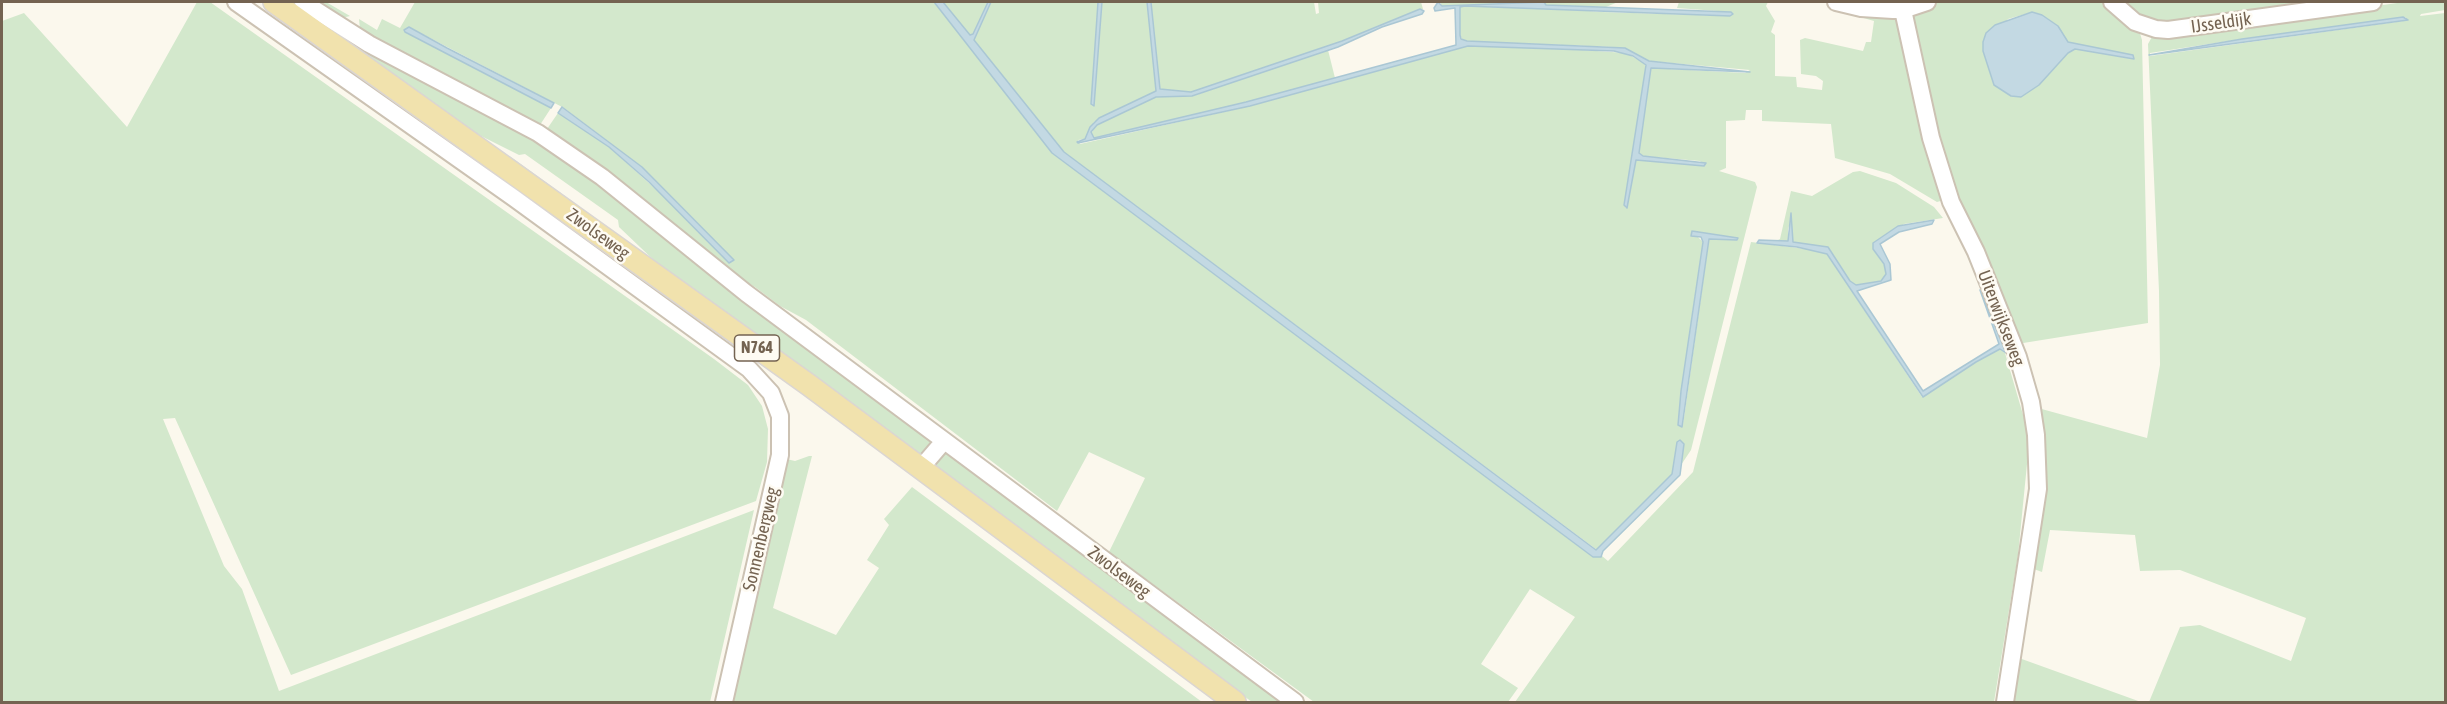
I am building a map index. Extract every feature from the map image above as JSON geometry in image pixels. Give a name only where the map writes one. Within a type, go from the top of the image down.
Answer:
[{"type":"main road","name":"Zwolseweg","points":[[273,2],[810,385],[1235,702]]},
{"type":"street","name":"Zwolseweg","points":[[236,2],[524,204],[760,380]]},
{"type":"street","name":"Zwolseweg","points":[[303,2],[369,44],[538,133],[602,177],[746,293],[1295,702]]},
{"type":"street","points":[[1836,2],[1861,8],[1903,10],[1927,2]]},
{"type":"street","name":"IJsseldijk","points":[[2112,2],[2135,22],[2156,29],[2168,30],[2373,2]]},
{"type":"street","name":"Uiterwijkseweg","points":[[1903,10],[1929,127],[1951,202],[1976,252],[2018,357],[2031,402],[2036,435],[2038,489],[2005,702]]},
{"type":"street","name":"Sonnenbergweg","points":[[724,702],[780,455],[780,416],[771,393],[760,380]]},
{"type":"street","points":[[920,469],[944,441]]},
{"type":"green space","points":[[197,2],[210,2],[714,359],[748,385],[762,406],[768,429],[767,462],[756,501],[291,675],[175,418],[163,419],[224,566],[242,589],[279,691],[754,510],[710,702],[2,702],[2,21],[24,13],[127,127]]},
{"type":"green space","points":[[281,2],[292,2],[315,18],[552,146],[936,441],[922,459],[684,289],[619,227],[618,220],[525,154],[519,155],[455,123]]},
{"type":"green space","points":[[311,2],[326,2],[350,16],[338,19]]},
{"type":"green space","points":[[415,2],[934,2],[1052,153],[1593,557],[1602,556],[1608,561],[1693,472],[1751,242],[1822,251],[1827,254],[1922,397],[2000,349],[2005,353],[2026,425],[2028,454],[2018,555],[1994,702],[1515,702],[1575,617],[1530,589],[1481,664],[1518,688],[1508,702],[1314,702],[1109,552],[1145,478],[1089,452],[1057,511],[806,320],[780,306],[755,287],[716,264],[550,136],[547,129],[558,113],[609,147],[734,260],[642,167],[564,108],[409,27],[404,30],[551,108],[540,125],[360,30],[359,19],[377,30],[382,19],[400,28]]},
{"type":"green space","points":[[943,2],[988,2],[973,34],[969,35]]},
{"type":"green space","points":[[991,2],[1098,2],[1091,104],[1094,106],[1102,2],[1147,2],[1156,91],[1094,122],[1085,139],[1078,140],[1080,144],[1250,106],[1468,46],[1523,46],[1626,53],[1644,63],[1646,67],[1624,205],[1626,208],[1636,160],[1704,166],[1700,161],[1643,156],[1639,153],[1651,68],[1745,73],[1750,70],[1649,61],[1613,47],[1463,41],[1460,35],[1460,7],[1527,6],[1601,12],[1730,16],[1731,12],[1677,8],[1679,2],[1768,2],[1766,6],[1775,21],[1771,32],[1775,35],[1775,76],[1796,77],[1797,87],[1822,90],[1823,81],[1816,76],[1801,74],[1800,40],[1805,38],[1863,51],[1866,42],[1871,42],[1874,21],[1853,15],[1853,11],[1895,17],[1901,27],[1944,200],[1937,202],[1890,174],[1835,158],[1831,124],[1762,121],[1762,110],[1746,110],[1745,120],[1726,121],[1726,168],[1719,171],[1755,182],[1757,187],[1691,450],[1681,465],[1684,444],[1680,440],[1672,474],[1597,550],[1064,152],[974,40]],"holes":[[[1692,231],[1738,238],[1737,240],[1709,239],[1683,425],[1691,322],[1703,242]]]},
{"type":"green space","points":[[1151,2],[1314,2],[1316,14],[1319,13],[1318,2],[1421,2],[1423,9],[1342,41],[1191,92],[1160,89]]},
{"type":"green space","points":[[1440,2],[1537,2],[1442,6]]},
{"type":"green space","points":[[1544,2],[1618,2],[1606,7],[1546,5]]},
{"type":"green space","points":[[1933,2],[2107,2],[2138,27],[2142,40],[2148,323],[2017,344],[1942,160],[1912,19],[1916,12]],"holes":[[[2032,12],[2042,15],[2058,26],[2068,42],[2133,59],[2075,49],[1994,85],[1983,51],[2008,19]]]},
{"type":"green space","points":[[2115,2],[2359,2],[2218,22],[2143,22]]},
{"type":"green space","points":[[2404,2],[2445,2],[2445,10],[2420,16],[2445,13],[2445,702],[2149,702],[2180,627],[2200,625],[2291,661],[2306,618],[2180,570],[2140,571],[2135,535],[2050,530],[2042,572],[2031,568],[2043,488],[2045,452],[2038,408],[2147,438],[2160,365],[2148,44],[2153,35],[2252,24]],"holes":[[[2406,17],[2403,21],[2150,56],[2150,53]]]},
{"type":"green space","points":[[1328,50],[1335,78],[1094,138],[1091,134],[1096,125],[1156,97],[1193,96]]},
{"type":"green space","points":[[491,148],[511,157],[616,233],[639,254]]},
{"type":"green space","points":[[1860,171],[1896,183],[1934,207],[1943,218],[1904,224],[1873,249],[1887,269],[1885,278],[1881,281],[1856,285],[1850,281],[1828,247],[1793,242],[1788,226],[1788,241],[1776,241],[1780,239],[1791,191],[1812,196],[1853,172]]},
{"type":"green space","points":[[947,449],[1286,702],[1252,702],[933,467]]},
{"type":"green space","points":[[812,456],[773,608],[836,635],[879,568],[867,560],[889,525],[884,519],[912,487],[1202,702],[726,702],[782,458],[795,461]]},
{"type":"green space","points":[[2019,658],[2141,702],[2012,702]]},
{"type":"water","points":[[934,2],[943,2],[970,35],[973,34],[988,2],[991,2],[974,40],[1064,152],[1596,550],[1672,474],[1677,442],[1680,440],[1684,444],[1680,475],[1603,551],[1601,557],[1593,557],[1052,153]]},
{"type":"water","points":[[1098,2],[1102,2],[1094,106],[1091,104]]},
{"type":"water","points":[[1147,2],[1151,2],[1160,89],[1191,92],[1342,41],[1420,9],[1424,11],[1422,14],[1382,27],[1338,47],[1192,96],[1156,97],[1097,125],[1091,132],[1094,138],[1246,102],[1456,45],[1455,8],[1435,11],[1434,8],[1438,2],[1442,6],[1544,2],[1546,5],[1731,12],[1733,14],[1730,16],[1465,6],[1460,7],[1460,35],[1461,39],[1467,41],[1625,48],[1649,61],[1750,72],[1651,68],[1639,153],[1643,156],[1706,163],[1704,166],[1636,160],[1627,208],[1624,205],[1646,65],[1633,56],[1614,51],[1468,46],[1250,106],[1078,143],[1085,139],[1090,127],[1099,118],[1156,91]]},
{"type":"water","points":[[2032,12],[2042,15],[2058,26],[2068,42],[2133,55],[2134,59],[2075,49],[2068,53],[2039,85],[2021,97],[2011,96],[1994,85],[1983,51],[1983,42],[1986,33],[1995,25]]},
{"type":"water","points":[[2403,17],[2408,20],[2149,55],[2242,39]]},
{"type":"water","points":[[409,27],[554,103],[551,108],[405,32],[404,30]]},
{"type":"water","points":[[562,107],[642,167],[734,260],[729,263],[649,182],[609,147],[558,113]]},
{"type":"water","points":[[1791,213],[1793,242],[1828,247],[1850,281],[1856,285],[1881,281],[1886,274],[1884,264],[1873,249],[1873,243],[1898,226],[1934,220],[1932,224],[1899,232],[1880,244],[1890,264],[1891,280],[1857,291],[1923,391],[1999,344],[1980,290],[2006,353],[2000,349],[1923,397],[1827,254],[1797,247],[1757,243],[1759,240],[1788,241]]},
{"type":"water","points":[[1692,231],[1738,238],[1737,240],[1709,239],[1682,427],[1678,425],[1681,391],[1703,242],[1701,237],[1691,236]]}]
